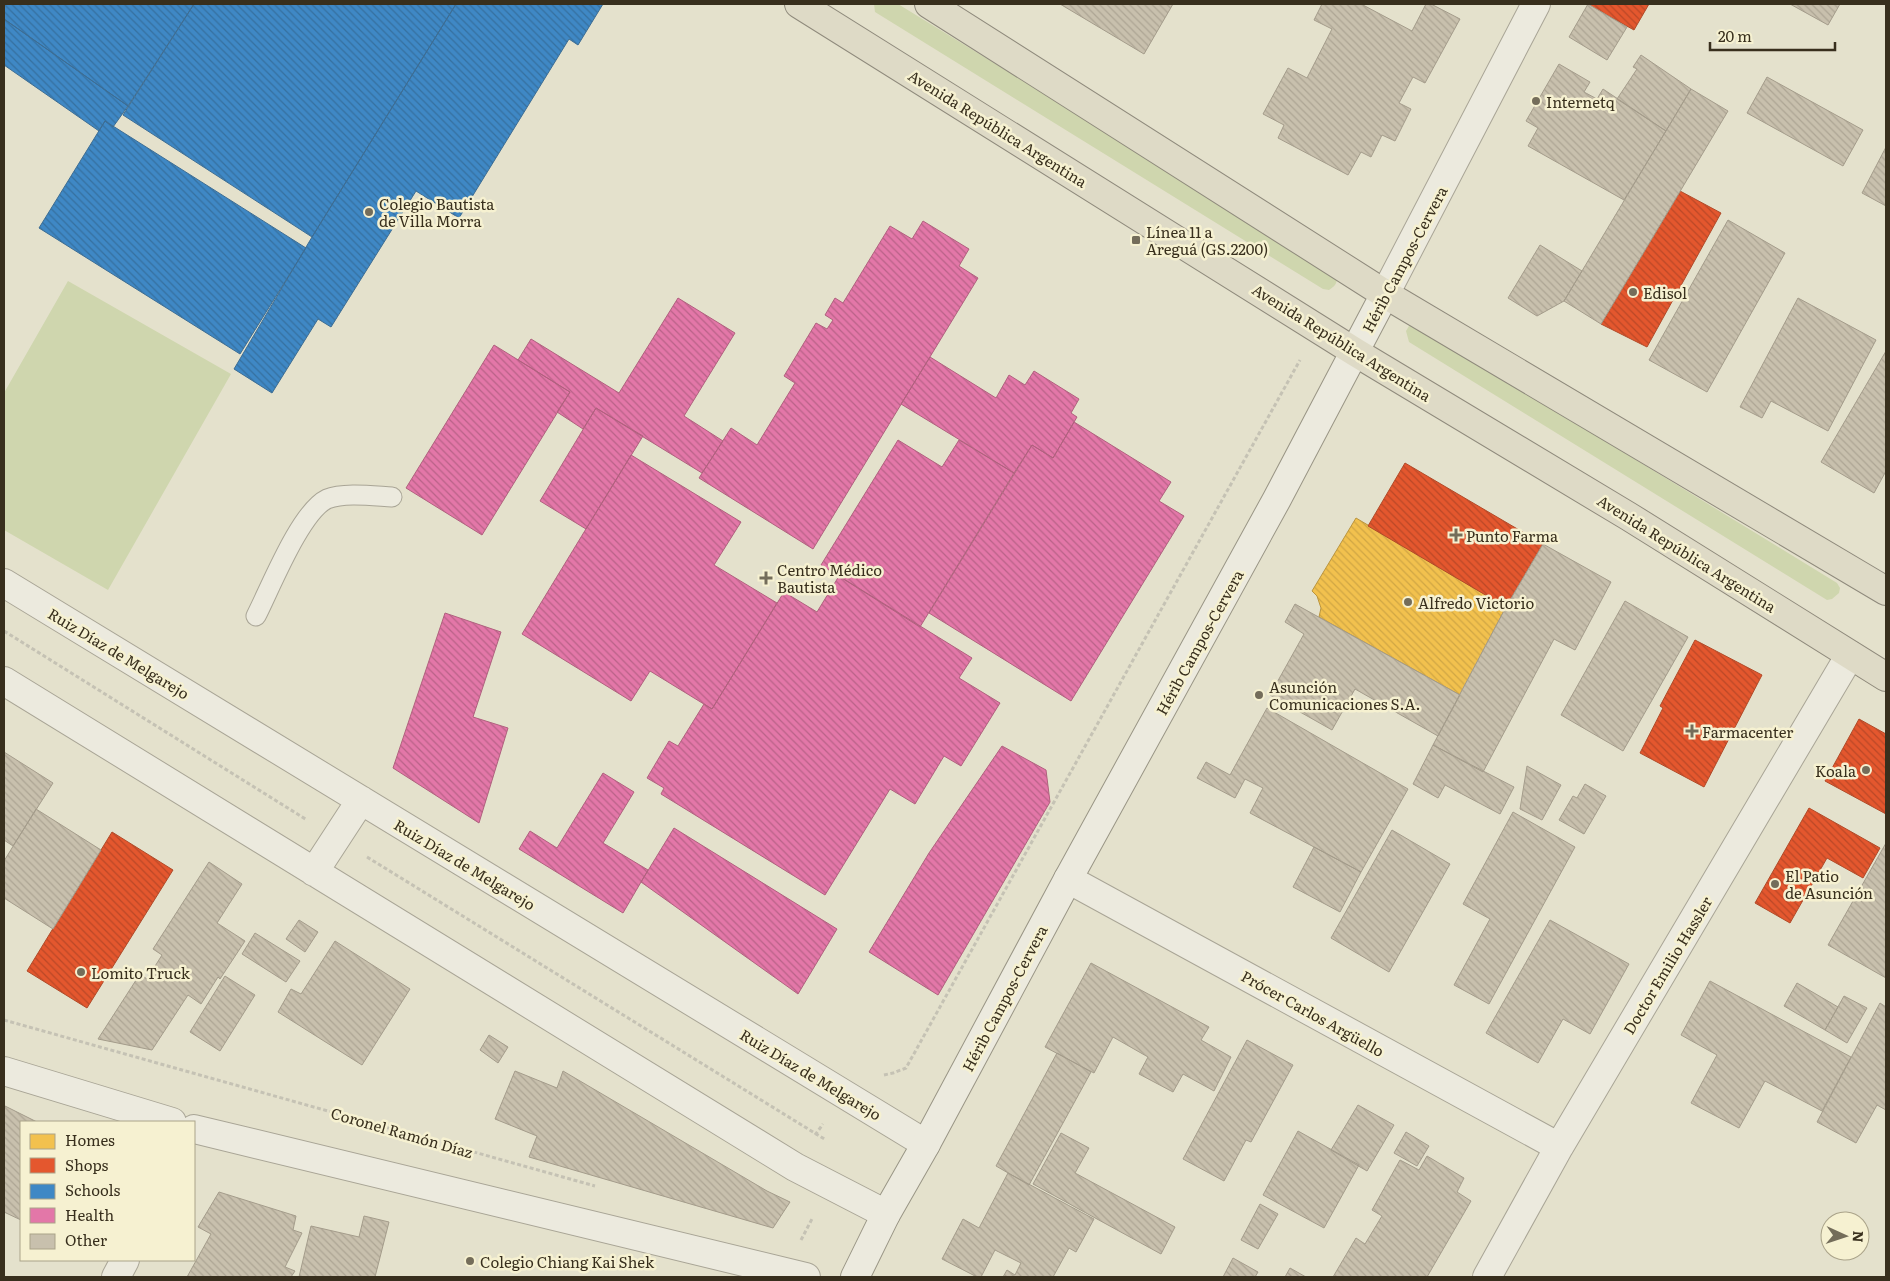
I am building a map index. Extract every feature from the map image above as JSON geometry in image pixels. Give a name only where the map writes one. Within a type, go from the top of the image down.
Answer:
[{"type":"highway","points":[[928,4],[1385,294],[1886,591]]},
{"type":"highway","name":"Avenida República Argentina","points":[[811,7],[1355,352],[1628,516],[1886,677]]},
{"type":"street","name":"Hérib Campos-Cervera","points":[[855,1277],[886,1214],[1273,507],[1536,4]]},
{"type":"street","name":"Ruiz Díaz de Melgarejo","points":[[4,583],[926,1144]]},
{"type":"street","name":"Doctor Emilio Hassler","points":[[1487,1277],[1559,1147],[1850,655]]},
{"type":"street","points":[[4,681],[795,1167],[886,1214]]},
{"type":"street","points":[[314,872],[361,800]]},
{"type":"street","name":"Prócer Carlos Argüello","points":[[1068,879],[1559,1147]]},
{"type":"street","points":[[4,1071],[169,1121]]},
{"type":"street","points":[[195,1132],[806,1277]]},
{"type":"street","points":[[116,1277],[124,1261]]},
{"type":"lane","points":[[256,616],[298,532],[312,511],[328,499],[355,494],[392,497]]},
{"type":"path","points":[[893,1073],[906,1068],[1300,359]]},
{"type":"path","points":[[4,631],[308,821]]},
{"type":"path","points":[[360,853],[832,1143]]},
{"type":"path","name":"Coronel Ramón Díaz","points":[[4,1020],[598,1187]]},
{"type":"path","points":[[811,1142],[825,1120]]},
{"type":"path","points":[[799,1244],[814,1215]]},
{"type":"green space","points":[[874,4],[898,4],[1334,272],[1337,280],[1334,286],[1329,290],[1323,289],[875,12]]},
{"type":"green space","points":[[68,281],[231,374],[108,590],[4,530],[4,393]]},
{"type":"green space","points":[[1416,325],[1837,583],[1840,588],[1839,593],[1832,599],[1827,600],[1409,342],[1406,331],[1409,326]]},
{"type":"building: Homes","name":"Alfredo Victorio","points":[[1356,518],[1506,607],[1460,695],[1319,617],[1321,608],[1317,596],[1312,591]]},
{"type":"building: Shops","points":[[1587,4],[1649,4],[1634,30]]},
{"type":"building: Shops","points":[[1680,191],[1721,213],[1647,347],[1601,324]]},
{"type":"building: Shops","points":[[1405,463],[1543,544],[1506,607],[1368,526]]},
{"type":"building: Shops","name":"Farmacenter","points":[[1695,640],[1762,675],[1704,787],[1640,753],[1663,708],[1660,706]]},
{"type":"building: Shops","points":[[1859,719],[1886,734],[1886,814],[1825,781]]},
{"type":"building: Shops","points":[[1809,808],[1880,848],[1863,878],[1827,858],[1790,923],[1755,903]]},
{"type":"building: Shops","points":[[112,832],[173,870],[87,1008],[27,971]]},
{"type":"building: Schools","points":[[4,4],[194,4],[128,106],[4,19]]},
{"type":"building: Schools","points":[[194,4],[456,4],[312,237],[123,115]]},
{"type":"building: Schools","points":[[456,4],[603,4],[578,45],[569,39],[459,218],[416,191],[331,327],[318,319],[272,393],[234,369],[312,237]]},
{"type":"building: Schools","points":[[4,19],[128,106],[113,127],[105,121],[99,131],[4,65]]},
{"type":"building: Schools","points":[[105,121],[306,248],[240,354],[39,228]]},
{"type":"building: Health","points":[[923,221],[969,249],[959,266],[978,278],[813,549],[699,478],[731,428],[757,445],[795,383],[784,376],[816,323],[827,329],[833,320],[825,315],[835,298],[843,303],[890,226],[912,239]]},
{"type":"building: Health","points":[[678,298],[735,333],[684,416],[723,441],[702,473],[596,408],[583,429],[557,412],[570,392],[518,360],[531,339],[619,393]]},
{"type":"building: Health","points":[[494,345],[570,392],[482,535],[406,488]]},
{"type":"building: Health","points":[[930,357],[996,398],[1009,375],[1025,385],[1034,371],[1079,399],[1071,413],[1077,417],[1053,458],[1032,445],[1014,473],[901,404]]},
{"type":"building: Health","points":[[596,408],[643,436],[586,529],[540,501]]},
{"type":"building: Health","points":[[1074,422],[1171,482],[1159,501],[1184,516],[1071,701],[929,613],[1032,445],[1053,458]]},
{"type":"building: Health","points":[[898,440],[942,467],[959,440],[1014,473],[920,627],[821,565]]},
{"type":"building: Health","points":[[631,455],[741,522],[714,565],[777,603],[712,709],[650,671],[631,701],[522,634]]},
{"type":"building: Health","points":[[839,576],[972,658],[959,678],[1000,703],[961,766],[944,756],[915,804],[890,789],[825,895],[661,794],[664,788],[647,778],[669,741],[678,746],[704,704],[712,709],[784,592],[817,612]]},
{"type":"building: Health","points":[[445,613],[501,632],[473,717],[508,728],[479,823],[393,768]]},
{"type":"building: Health","points":[[1002,746],[1046,770],[1050,802],[938,995],[869,952],[929,853]]},
{"type":"building: Health","points":[[603,773],[634,792],[603,843],[648,870],[623,913],[519,849],[530,831],[557,848]]},
{"type":"building: Health","points":[[674,828],[837,929],[798,994],[641,882]]},
{"type":"building: Other","points":[[1060,4],[1173,4],[1144,54]]},
{"type":"building: Other","points":[[1322,4],[1364,4],[1412,31],[1426,4],[1431,4],[1460,19],[1425,83],[1413,77],[1399,103],[1411,109],[1395,141],[1382,135],[1371,157],[1361,152],[1348,175],[1278,138],[1284,125],[1263,114],[1288,68],[1307,78],[1332,29],[1314,20]]},
{"type":"building: Other","points":[[1588,4],[1627,27],[1607,60],[1569,37]]},
{"type":"building: Other","points":[[1790,4],[1840,4],[1828,25]]},
{"type":"building: Other","points":[[1641,55],[1691,89],[1666,131],[1617,99],[1637,69],[1633,67]]},
{"type":"building: Other","points":[[1559,64],[1590,82],[1584,92],[1597,99],[1603,89],[1666,131],[1624,200],[1528,146],[1538,128],[1526,121]]},
{"type":"building: Other","points":[[1767,77],[1863,130],[1843,166],[1747,113]]},
{"type":"building: Other","points":[[1691,89],[1728,111],[1601,324],[1564,301]]},
{"type":"building: Other","points":[[1886,147],[1886,206],[1862,193]]},
{"type":"building: Other","points":[[1728,220],[1785,253],[1707,392],[1649,360]]},
{"type":"building: Other","points":[[1540,245],[1582,271],[1564,301],[1537,316],[1508,298]]},
{"type":"building: Other","points":[[1798,298],[1876,340],[1828,431],[1771,401],[1762,418],[1740,407]]},
{"type":"building: Other","points":[[1886,351],[1886,471],[1874,493],[1821,462]]},
{"type":"building: Other","points":[[1543,544],[1611,582],[1575,650],[1554,639],[1483,772],[1433,745],[1506,607]]},
{"type":"building: Other","points":[[1625,601],[1688,637],[1623,751],[1561,715]]},
{"type":"building: Other","points":[[1295,604],[1460,695],[1438,736],[1355,689],[1332,730],[1270,695],[1304,634],[1285,622]]},
{"type":"building: Other","points":[[1267,708],[1408,789],[1361,872],[1250,813],[1263,788],[1245,779],[1235,798],[1197,778],[1206,762],[1230,775]]},
{"type":"building: Other","points":[[1433,745],[1514,787],[1500,814],[1445,785],[1438,798],[1413,784]]},
{"type":"building: Other","points":[[4,752],[53,783],[13,846],[4,840]]},
{"type":"building: Other","points":[[1527,766],[1561,785],[1542,820],[1520,809]]},
{"type":"building: Other","points":[[1585,784],[1606,796],[1584,834],[1559,820],[1573,796],[1577,798]]},
{"type":"building: Other","points":[[36,809],[101,850],[53,929],[4,898],[4,861]]},
{"type":"building: Other","points":[[1513,812],[1575,847],[1489,1004],[1454,985],[1490,919],[1463,904]]},
{"type":"building: Other","points":[[1392,830],[1450,864],[1389,972],[1331,938]]},
{"type":"building: Other","points":[[1886,843],[1886,978],[1828,945]]},
{"type":"building: Other","points":[[1314,847],[1361,872],[1340,912],[1293,887]]},
{"type":"building: Other","points":[[209,862],[242,884],[217,923],[245,941],[220,979],[218,977],[201,1004],[188,995],[152,1050],[98,1039],[140,974],[147,979],[162,955],[153,949]]},
{"type":"building: Other","points":[[299,920],[318,932],[305,952],[286,939]]},
{"type":"building: Other","points":[[1550,920],[1629,964],[1590,1034],[1563,1019],[1538,1063],[1486,1033]]},
{"type":"building: Other","points":[[255,933],[300,961],[286,982],[242,954]]},
{"type":"building: Other","points":[[335,941],[410,989],[362,1065],[278,1012],[291,989],[301,994]]},
{"type":"building: Other","points":[[1091,963],[1209,1027],[1201,1040],[1231,1057],[1214,1091],[1183,1074],[1173,1092],[1139,1074],[1148,1057],[1113,1037],[1094,1073],[1045,1047]]},
{"type":"building: Other","points":[[225,976],[255,995],[220,1051],[190,1032]]},
{"type":"building: Other","points":[[1710,981],[1851,1057],[1822,1111],[1765,1081],[1739,1128],[1691,1103],[1717,1055],[1681,1035]]},
{"type":"building: Other","points":[[1797,983],[1838,1007],[1825,1030],[1784,1006]]},
{"type":"building: Other","points":[[1844,996],[1867,1008],[1847,1043],[1825,1030]]},
{"type":"building: Other","points":[[1880,1003],[1886,1007],[1886,1110],[1877,1105],[1856,1143],[1817,1122]]},
{"type":"building: Other","points":[[489,1035],[508,1047],[498,1063],[480,1050]]},
{"type":"building: Other","points":[[1247,1040],[1293,1065],[1251,1142],[1246,1140],[1224,1181],[1183,1159]]},
{"type":"building: Other","points":[[1057,1053],[1091,1072],[1029,1185],[996,1166]]},
{"type":"building: Other","points":[[515,1071],[557,1088],[563,1071],[767,1191],[790,1202],[773,1228],[529,1157],[537,1136],[495,1119]]},
{"type":"building: Other","points":[[1358,1105],[1394,1125],[1367,1171],[1331,1150]]},
{"type":"building: Other","points":[[5,1106],[35,1121],[20,1121],[20,1220],[4,1212]]},
{"type":"building: Other","points":[[1298,1131],[1359,1165],[1324,1228],[1263,1195]]},
{"type":"building: Other","points":[[1406,1132],[1429,1146],[1417,1166],[1394,1153]]},
{"type":"building: Other","points":[[1061,1133],[1089,1148],[1075,1173],[1175,1227],[1161,1254],[1033,1184]]},
{"type":"building: Other","points":[[1427,1156],[1464,1178],[1457,1192],[1471,1201],[1427,1277],[1333,1277],[1356,1238],[1365,1244],[1382,1216],[1372,1210],[1400,1160],[1419,1170]]},
{"type":"building: Other","points":[[1008,1173],[1094,1219],[1076,1252],[1069,1248],[1053,1277],[1003,1277],[1007,1270],[1015,1275],[1021,1263],[995,1250],[981,1277],[977,1277],[942,1259],[963,1219],[979,1228]]},
{"type":"building: Other","points":[[219,1192],[296,1216],[293,1230],[302,1233],[285,1267],[295,1271],[291,1277],[187,1277],[211,1234],[198,1227]]},
{"type":"building: Other","points":[[1260,1204],[1278,1214],[1258,1249],[1241,1240]]},
{"type":"building: Other","points":[[364,1216],[389,1222],[375,1277],[299,1277],[311,1226],[359,1237]]},
{"type":"building: Other","points":[[1233,1258],[1258,1272],[1255,1277],[1223,1277]]},
{"type":"building: Other","points":[[1290,1268],[1306,1277],[1285,1277]]},
{"type":"place","name":"Internetq","points":[[1536,101]]},
{"type":"place","name":"Colegio Bautista de Villa Morra","points":[[369,212]]},
{"type":"place","name":"Línea 11 a Areguá (GS.2200)","points":[[1136,240]]},
{"type":"place","name":"Edisol","points":[[1633,292]]},
{"type":"place","name":"Punto Farma","points":[[1456,535]]},
{"type":"place","name":"Centro Médico Bautista","points":[[766,578]]},
{"type":"place","name":"Alfredo Victorio","points":[[1408,602]]},
{"type":"place","name":"Asunción Comunicaciones S.A.","points":[[1259,695]]},
{"type":"place","name":"Farmacenter","points":[[1692,731]]},
{"type":"place","name":"Koala","points":[[1866,770]]},
{"type":"place","name":"El Patio de Asunción","points":[[1775,884]]},
{"type":"place","name":"Lomito Truck","points":[[81,972]]},
{"type":"place","name":"Colegio Chiang Kai Shek","points":[[470,1261]]}]
